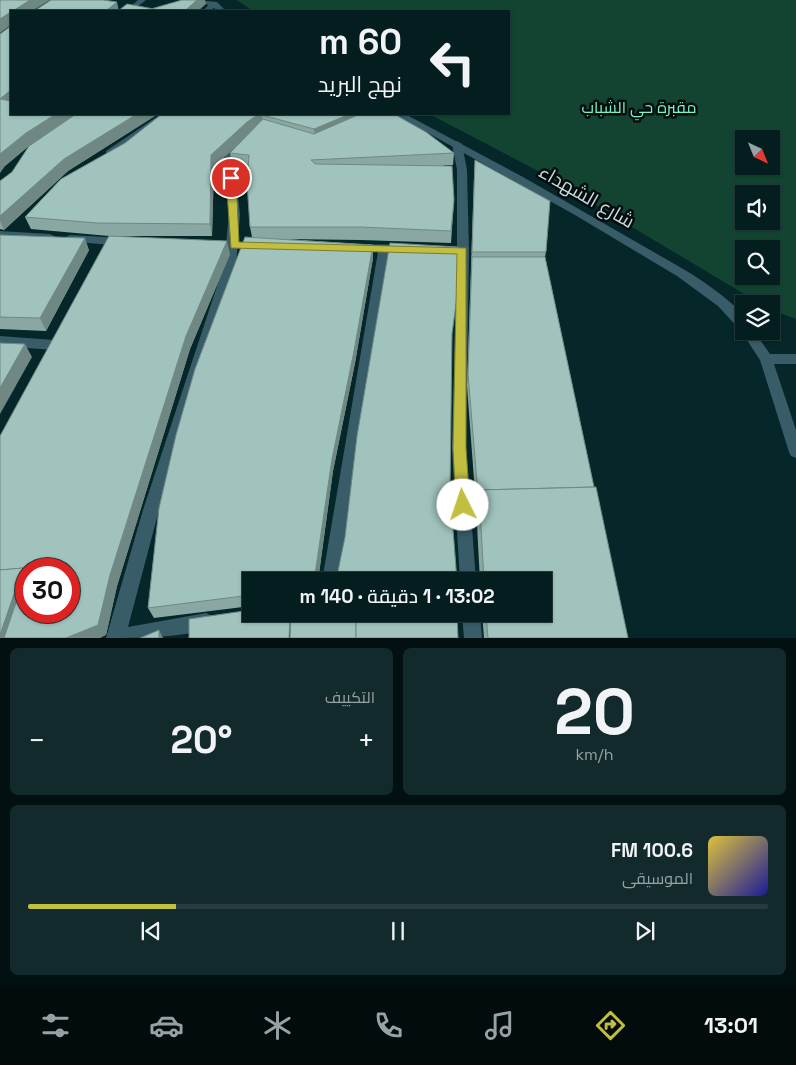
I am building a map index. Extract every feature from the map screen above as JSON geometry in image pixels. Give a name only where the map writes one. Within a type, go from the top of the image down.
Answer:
[{"type":"street","points":[[129,10],[142,0]]},
{"type":"street","points":[[199,0],[217,2]]},
{"type":"street","points":[[207,10],[217,2]]},
{"type":"street","points":[[99,160],[166,115]]},
{"type":"street","name":"شارع الشهداء","points":[[401,115],[458,144],[596,222],[695,283],[727,308],[735,317]]},
{"type":"street","points":[[228,619],[182,631],[116,637],[151,510],[234,245],[232,187],[226,163],[231,154],[250,138]]},
{"type":"street","points":[[458,144],[457,170],[463,251],[459,448],[467,572]]},
{"type":"street","points":[[18,235],[30,222]]},
{"type":"street","points":[[0,234],[104,246],[136,242]]},
{"type":"street","points":[[344,247],[413,249]]},
{"type":"street","points":[[331,572],[384,248]]},
{"type":"street","points":[[433,250],[463,251]]},
{"type":"street","points":[[752,340],[766,359],[796,452]]},
{"type":"street","points":[[0,342],[56,341],[45,362]]},
{"type":"street","points":[[766,359],[796,359]]},
{"type":"street","points":[[472,622],[473,638]]},
{"type":"green space","name":"مقبرة حي الشباب","points":[[237,0],[796,0],[796,319],[780,313],[780,295],[746,295],[538,171],[431,115],[510,115],[510,10],[251,10]]},
{"type":"building","points":[[0,0],[30,0],[15,10],[10,10],[10,13],[0,19]]},
{"type":"building","points":[[51,0],[103,0],[117,2],[107,10],[36,10]]},
{"type":"building","points":[[182,0],[197,0],[186,10],[151,9]]},
{"type":"building","points":[[127,4],[160,10],[119,10]]},
{"type":"building","points":[[10,27],[10,91],[0,99],[0,34]]},
{"type":"building","points":[[0,99],[10,101],[10,115],[54,115],[26,133],[0,154]]},
{"type":"building","points":[[75,115],[135,115],[64,159],[0,216],[0,181],[12,172],[29,146]]},
{"type":"building","points":[[161,115],[258,115],[247,122],[211,155],[210,224],[97,223],[25,217],[61,179],[125,143]]},
{"type":"building","points":[[262,115],[348,115],[314,129]]},
{"type":"building","points":[[358,115],[396,115],[426,132],[454,153],[311,160],[315,164],[452,166],[454,200],[451,231],[361,227],[250,227],[247,183],[249,155],[230,153],[263,119],[314,134]]},
{"type":"building","points":[[475,160],[550,201],[546,252],[472,252]]},
{"type":"building","points":[[0,235],[85,238],[40,318],[0,317]]},
{"type":"building","points":[[109,236],[227,241],[186,336],[110,575],[98,625],[66,638],[4,638],[15,606],[15,623],[80,623],[80,558],[15,558],[15,569],[0,570],[0,436]]},
{"type":"building","points":[[245,237],[373,245],[332,459],[315,572],[242,572],[242,596],[148,608],[159,508],[176,435],[195,369]]},
{"type":"building","points":[[390,243],[458,247],[457,296],[452,334],[450,490],[456,572],[338,572],[345,537],[357,436]]},
{"type":"building","points":[[472,257],[545,257],[594,487],[479,490],[478,494],[468,374]]},
{"type":"building","points":[[0,343],[25,344],[0,388]]},
{"type":"building","points":[[596,487],[628,638],[488,638],[487,622],[552,622],[552,572],[484,572],[479,490]]},
{"type":"building","points":[[15,569],[15,591],[0,635],[0,570]]},
{"type":"building","points":[[242,611],[242,622],[290,622],[289,638],[189,638],[189,619]]},
{"type":"building","points":[[291,622],[356,622],[356,638],[290,638]]},
{"type":"building","points":[[356,622],[457,622],[458,638],[356,638]]},
{"type":"building","points":[[159,630],[159,638],[140,638]]},
{"type":"route","points":[[231,178],[234,245],[463,251],[459,448],[463,505]]}]
